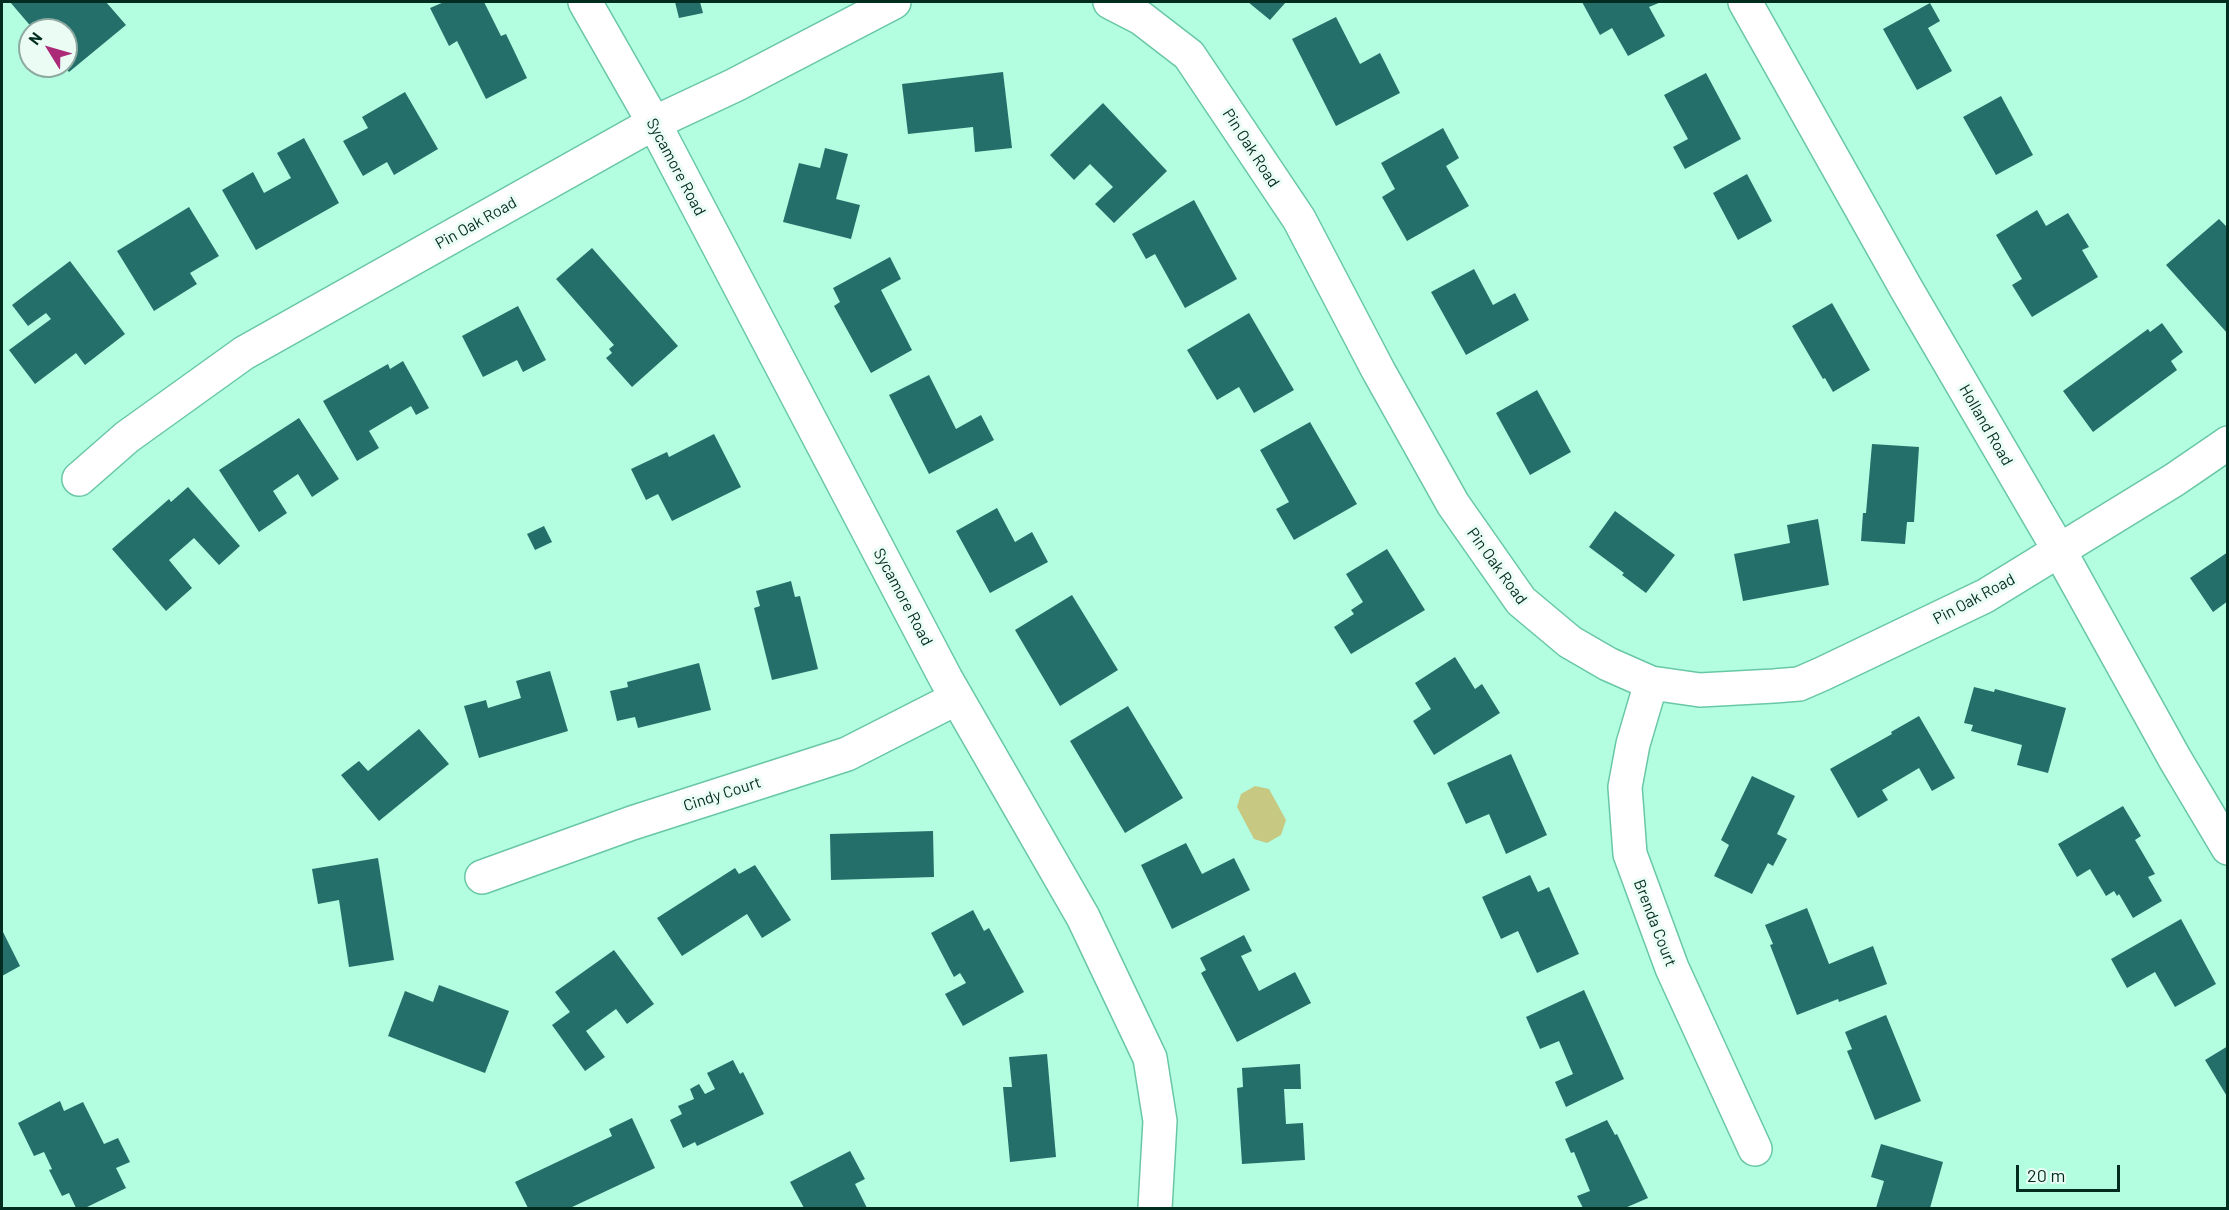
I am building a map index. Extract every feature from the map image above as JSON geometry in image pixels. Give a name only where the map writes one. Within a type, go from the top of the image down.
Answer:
[{"type":"street","name":"Sycamore Road","points":[[585,2],[654,123],[957,698],[1083,917],[1150,1058],[1160,1121],[1155,1209]]},
{"type":"street","name":"Pin Oak Road","points":[[79,479],[127,437],[244,353],[654,123],[735,85],[894,2]]},
{"type":"street","name":"Pin Oak Road","points":[[1110,2],[1141,18],[1189,55],[1299,219],[1378,370],[1453,504],[1521,601],[1570,642],[1651,683],[1700,690],[1799,684],[1985,596],[2174,480],[2228,443]]},
{"type":"street","name":"Holland Road","points":[[1745,2],[1907,290],[2059,550],[2175,759],[2228,848]]},
{"type":"street","name":"Brenda Court","points":[[1651,683],[1633,744],[1625,787],[1630,854],[1672,968],[1755,1149]]},
{"type":"street","name":"Cindy Court","points":[[482,877],[632,823],[847,754],[957,698]]},
{"type":"shaded area","points":[[1255,786],[1269,789],[1286,820],[1281,835],[1267,843],[1254,839],[1237,807],[1241,794]]},
{"type":"building","points":[[10,2],[106,2],[126,25],[78,65],[78,18],[24,18]]},
{"type":"building","points":[[444,2],[484,2],[501,36],[506,34],[527,78],[486,99],[457,41],[449,46],[430,8]]},
{"type":"building","points":[[675,2],[700,2],[703,13],[679,18]]},
{"type":"building","points":[[1248,2],[1286,2],[1270,20]]},
{"type":"building","points":[[1582,2],[1661,2],[1649,7],[1665,36],[1628,56],[1612,28],[1600,35]]},
{"type":"building","points":[[1930,3],[1940,21],[1928,28],[1952,71],[1917,90],[1883,29]]},
{"type":"building","points":[[1336,17],[1360,64],[1380,53],[1400,93],[1336,126],[1292,39]]},
{"type":"building","points":[[1003,72],[1012,148],[975,152],[973,127],[908,134],[902,84]]},
{"type":"building","points":[[1706,73],[1741,139],[1685,169],[1673,147],[1688,139],[1664,95]]},
{"type":"building","points":[[405,92],[438,149],[394,175],[387,162],[363,176],[343,141],[368,128],[362,117]]},
{"type":"building","points":[[2001,96],[2033,155],[1996,175],[1963,117]]},
{"type":"building","points":[[1103,103],[1167,171],[1114,223],[1095,204],[1113,187],[1090,164],[1074,180],[1050,155]]},
{"type":"building","points":[[1443,128],[1459,158],[1446,166],[1469,206],[1407,241],[1382,197],[1395,189],[1381,163]]},
{"type":"building","points":[[304,138],[339,203],[256,250],[222,190],[253,172],[264,193],[291,178],[277,153]]},
{"type":"building","points":[[825,148],[848,154],[836,199],[860,205],[851,239],[783,222],[799,163],[820,168]]},
{"type":"building","points":[[1747,174],[1772,221],[1738,240],[1713,193]]},
{"type":"building","points":[[1194,200],[1237,279],[1185,308],[1155,254],[1146,259],[1132,234]]},
{"type":"building","points":[[189,207],[219,256],[190,273],[197,284],[154,311],[117,251]]},
{"type":"building","points":[[2037,210],[2046,226],[2068,213],[2089,247],[2082,250],[2098,277],[2032,317],[2012,285],[2022,279],[1996,235]]},
{"type":"building","points":[[2219,219],[2228,228],[2228,334],[2166,265]]},
{"type":"building","points":[[592,248],[678,346],[632,387],[606,358],[612,353],[609,349],[614,345],[556,279]]},
{"type":"building","points":[[890,257],[901,279],[881,290],[912,350],[871,373],[834,306],[840,302],[833,288]]},
{"type":"building","points":[[70,261],[125,334],[85,365],[76,353],[35,384],[9,350],[51,319],[46,313],[28,326],[12,305]]},
{"type":"building","points":[[1474,269],[1493,305],[1515,293],[1529,320],[1466,355],[1431,292]]},
{"type":"building","points":[[1832,303],[1870,370],[1833,392],[1792,326]]},
{"type":"building","points":[[518,306],[546,360],[523,372],[517,360],[483,377],[462,336]]},
{"type":"building","points":[[1249,313],[1294,390],[1254,413],[1239,387],[1217,400],[1187,350]]},
{"type":"building","points":[[2162,323],[2183,352],[2171,361],[2177,370],[2093,432],[2063,391],[2148,329],[2150,332]]},
{"type":"building","points":[[403,361],[429,408],[416,415],[411,406],[369,431],[379,448],[357,461],[323,401],[388,364],[390,369]]},
{"type":"building","points":[[929,375],[956,429],[981,415],[994,440],[929,474],[889,395]]},
{"type":"building","points":[[1537,390],[1571,452],[1530,475],[1496,413]]},
{"type":"building","points":[[299,418],[339,479],[312,497],[298,474],[273,491],[287,513],[259,532],[219,470]]},
{"type":"building","points":[[1310,422],[1357,504],[1294,540],[1276,509],[1289,502],[1260,450]]},
{"type":"building","points":[[714,434],[741,487],[672,521],[658,494],[646,500],[631,469],[667,452],[669,457]]},
{"type":"building","points":[[1872,444],[1919,447],[1914,522],[1907,522],[1905,544],[1861,541],[1863,513],[1866,513]]},
{"type":"building","points":[[188,487],[240,546],[219,565],[194,538],[169,560],[192,588],[166,611],[112,549],[169,499],[171,502]]},
{"type":"building","points":[[997,508],[1015,542],[1032,532],[1048,562],[990,593],[956,531]]},
{"type":"building","points":[[1615,511],[1675,555],[1646,593],[1589,547]]},
{"type":"building","points":[[1818,519],[1829,585],[1743,601],[1734,554],[1790,543],[1787,525]]},
{"type":"building","points":[[544,526],[552,542],[535,550],[527,534]]},
{"type":"building","points":[[1387,549],[1425,610],[1351,654],[1334,627],[1354,614],[1351,610],[1363,602],[1346,574]]},
{"type":"building","points":[[2228,552],[2228,601],[2213,612],[2190,578]]},
{"type":"building","points":[[791,581],[795,597],[800,596],[818,669],[772,680],[754,608],[760,606],[756,591]]},
{"type":"building","points":[[1072,595],[1118,670],[1060,706],[1015,630]]},
{"type":"building","points":[[1455,657],[1475,689],[1482,684],[1500,713],[1434,755],[1413,721],[1431,709],[1415,683]]},
{"type":"building","points":[[699,663],[711,710],[638,728],[635,717],[617,721],[610,691],[628,687],[627,682]]},
{"type":"building","points":[[550,671],[568,731],[479,758],[464,706],[486,700],[488,708],[521,698],[516,681]]},
{"type":"building","points":[[1974,687],[1994,692],[1995,689],[2066,708],[2048,773],[2017,765],[2022,745],[1971,731],[1973,725],[1964,723]]},
{"type":"building","points":[[1128,706],[1183,798],[1125,833],[1070,741]]},
{"type":"building","points":[[1919,716],[1955,778],[1932,791],[1919,768],[1882,790],[1888,800],[1858,818],[1830,769]]},
{"type":"building","points":[[419,729],[449,764],[379,821],[341,775],[359,761],[368,771]]},
{"type":"building","points":[[1511,754],[1547,835],[1506,854],[1489,814],[1466,824],[1447,783]]},
{"type":"building","points":[[1752,776],[1795,796],[1777,834],[1787,839],[1773,866],[1768,863],[1752,894],[1714,876],[1729,845],[1721,840]]},
{"type":"building","points":[[2123,806],[2141,836],[2135,840],[2155,874],[2148,877],[2162,901],[2133,918],[2119,894],[2117,896],[2114,891],[2106,896],[2090,869],[2077,877],[2058,844]]},
{"type":"building","points":[[933,831],[934,877],[831,880],[830,834]]},
{"type":"building","points":[[1186,843],[1202,874],[1234,858],[1250,890],[1172,929],[1141,865]]},
{"type":"building","points":[[378,858],[394,960],[349,967],[339,900],[318,904],[312,869]]},
{"type":"building","points":[[755,865],[791,920],[762,938],[747,914],[682,956],[657,918],[735,868],[739,874]]},
{"type":"building","points":[[1530,875],[1538,892],[1549,887],[1579,954],[1537,973],[1518,931],[1501,939],[1482,897]]},
{"type":"building","points":[[1807,908],[1829,964],[1873,946],[1887,984],[1797,1015],[1770,945],[1773,944],[1765,925]]},
{"type":"building","points":[[973,910],[984,931],[989,928],[1024,992],[963,1026],[945,994],[966,983],[960,973],[954,977],[931,933]]},
{"type":"building","points":[[2181,919],[2216,984],[2175,1007],[2155,972],[2127,988],[2111,959]]},
{"type":"building","points":[[2,930],[20,966],[2,976]]},
{"type":"building","points":[[1244,935],[1252,951],[1241,956],[1259,991],[1295,972],[1311,1003],[1237,1042],[1201,973],[1206,970],[1200,958]]},
{"type":"building","points":[[614,950],[654,1004],[627,1024],[616,1009],[586,1031],[605,1057],[585,1071],[552,1025],[570,1012],[555,992]]},
{"type":"building","points":[[439,985],[509,1011],[485,1073],[388,1036],[405,991],[433,1002]]},
{"type":"building","points":[[1584,990],[1624,1079],[1566,1107],[1555,1082],[1573,1074],[1559,1041],[1540,1049],[1526,1017]]},
{"type":"building","points":[[1886,1015],[1921,1101],[1875,1120],[1847,1051],[1852,1049],[1845,1032]]},
{"type":"building","points":[[2228,1046],[2228,1098],[2205,1060]]},
{"type":"building","points":[[1047,1054],[1056,1157],[1010,1162],[1003,1087],[1012,1087],[1009,1057]]},
{"type":"building","points":[[733,1060],[740,1074],[743,1072],[764,1114],[697,1146],[695,1142],[683,1148],[670,1120],[682,1114],[678,1106],[694,1099],[690,1089],[699,1084],[705,1094],[715,1089],[707,1073]]},
{"type":"building","points":[[1300,1064],[1301,1089],[1284,1089],[1286,1124],[1303,1123],[1305,1160],[1242,1164],[1237,1088],[1243,1087],[1242,1068]]},
{"type":"building","points":[[60,1101],[64,1111],[83,1102],[104,1144],[118,1138],[130,1162],[116,1168],[126,1188],[85,1208],[76,1208],[69,1193],[62,1196],[49,1170],[52,1169],[44,1152],[34,1156],[18,1123]]},
{"type":"building","points":[[632,1118],[655,1168],[570,1208],[528,1208],[515,1182],[612,1136],[609,1129]]},
{"type":"building","points":[[1607,1120],[1615,1135],[1617,1134],[1648,1198],[1625,1208],[1583,1208],[1577,1196],[1590,1191],[1574,1152],[1571,1153],[1565,1139]]},
{"type":"building","points":[[1881,1144],[1943,1162],[1930,1208],[1876,1208],[1884,1181],[1871,1177]]},
{"type":"building","points":[[850,1151],[865,1179],[855,1184],[867,1208],[804,1208],[790,1182]]}]
